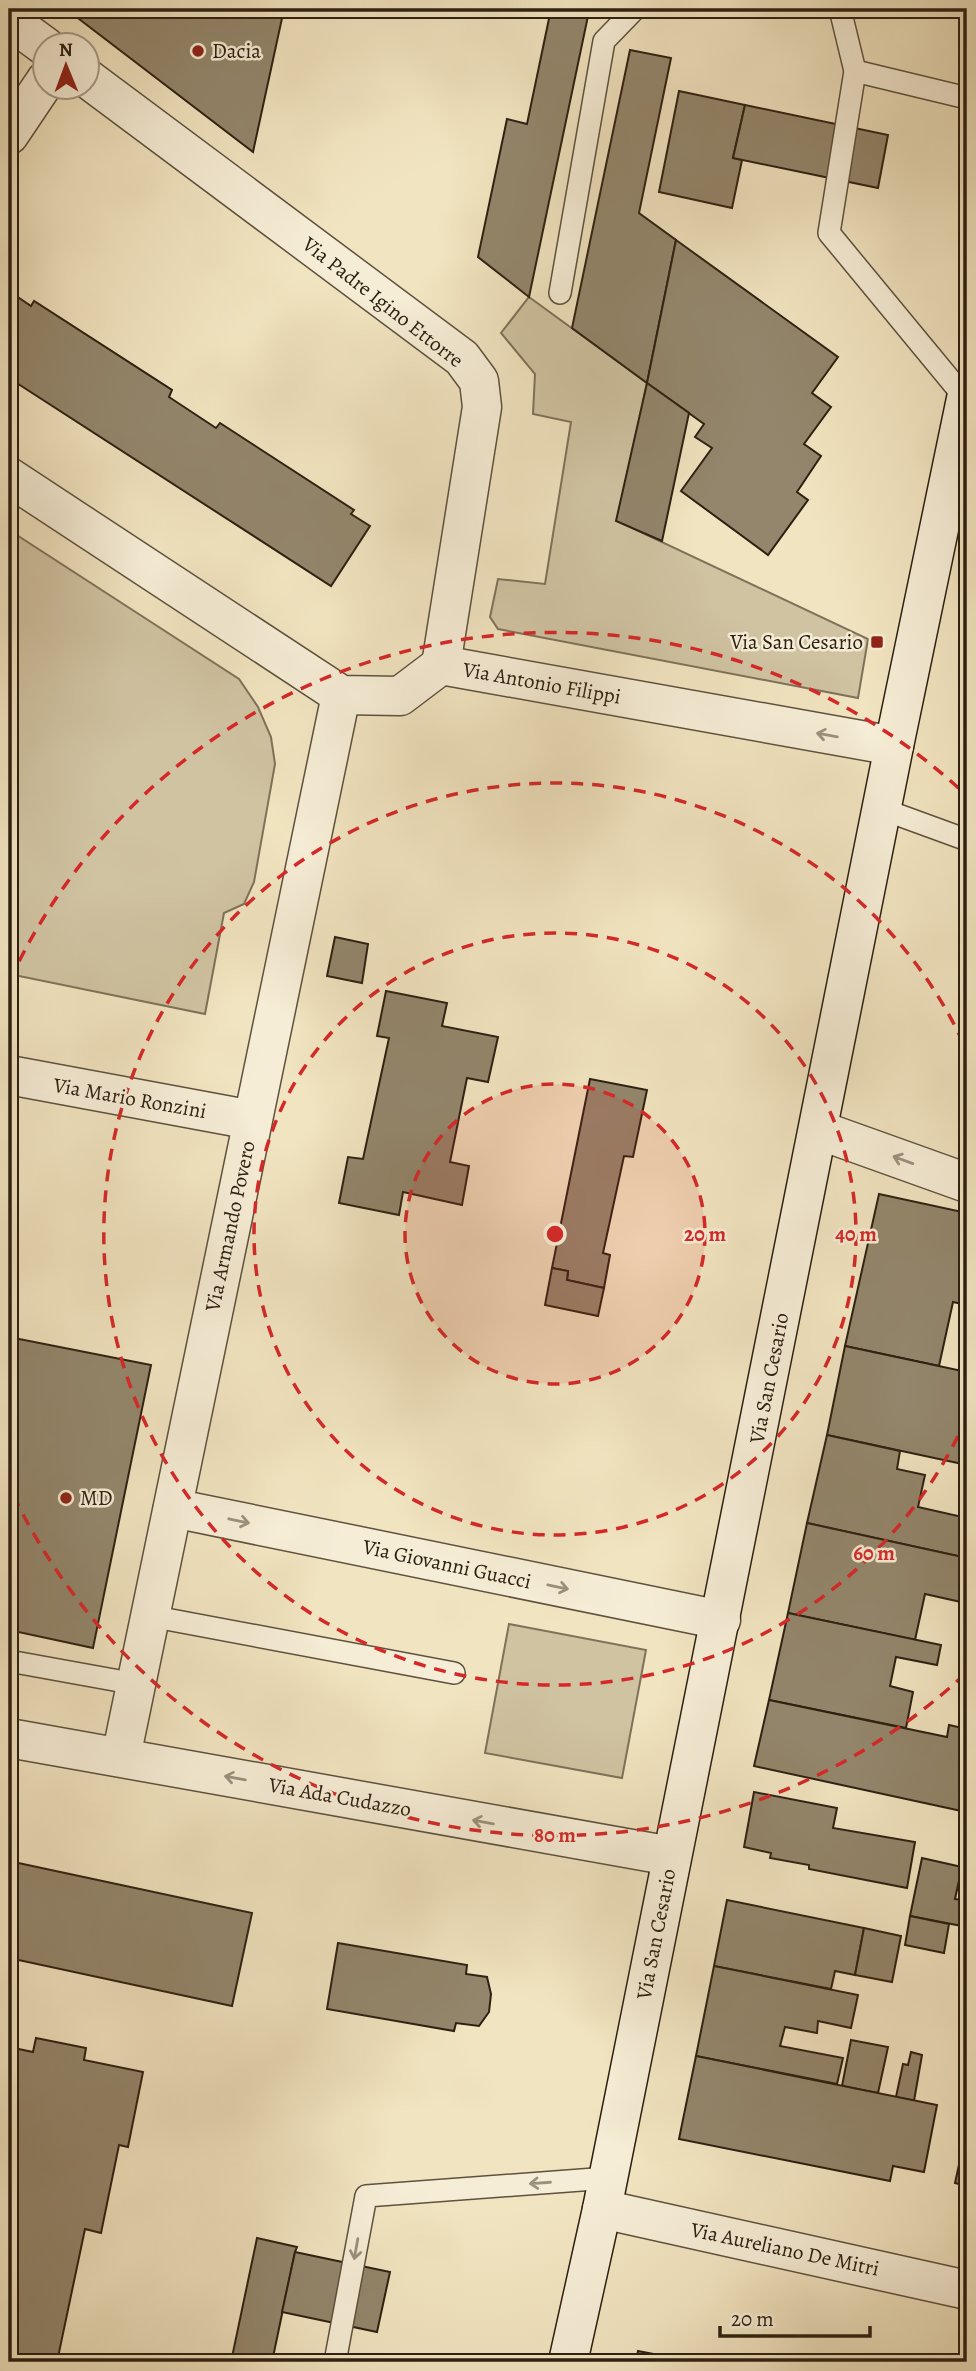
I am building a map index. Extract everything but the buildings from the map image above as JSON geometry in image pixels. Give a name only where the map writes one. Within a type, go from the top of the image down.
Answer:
[{"type":"street","points":[[9,20],[32,37]]},
{"type":"street","name":"Via Padre Igino Ettorre","points":[[102,89],[462,358],[479,381],[482,407],[441,665]]},
{"type":"street","points":[[9,135],[32,101]]},
{"type":"street","name":"Via San Cesario","points":[[568,2362],[605,2193],[894,746],[967,396]]},
{"type":"street","points":[[9,477],[341,695]]},
{"type":"street","name":"Via Antonio Filippi","points":[[341,695],[400,696],[441,665],[894,746]]},
{"type":"street","name":"Via Armando Povero","points":[[121,1757],[341,695]]},
{"type":"street","name":"Via Mario Ronzini","points":[[9,1075],[252,1120]]},
{"type":"street","points":[[819,1130],[967,1183]]},
{"type":"street","name":"Via Giovanni Guacci","points":[[173,1508],[721,1620]]},
{"type":"street","name":"Via Ada Cudazzo","points":[[9,1738],[671,1856]]},
{"type":"street","name":"Via Aureliano De Mitri","points":[[605,2193],[967,2290]]},
{"type":"lane","points":[[559,293],[604,41],[635,9]]},
{"type":"lane","points":[[841,9],[855,71],[829,233],[967,396]]},
{"type":"lane","points":[[855,71],[967,98]]},
{"type":"lane","points":[[882,809],[967,840]]},
{"type":"lane","points":[[150,1616],[454,1673]]},
{"type":"lane","points":[[9,1661],[136,1684]]},
{"type":"lane","points":[[335,2362],[366,2196],[605,2193]]},
{"type":"shaded area","points":[[529,297],[647,383],[617,521],[868,639],[858,698],[498,629],[490,617],[498,579],[545,584],[571,422],[533,414],[535,374],[501,333]]},
{"type":"shaded area","points":[[9,530],[239,679],[258,707],[271,737],[275,764],[254,882],[244,904],[224,913],[205,1014],[9,974]]},
{"type":"shaded area","points":[[509,1624],[646,1650],[622,1778],[485,1753]]},
{"type":"place","name":"Dacia","points":[[198,51]]},
{"type":"place","name":"Via San Cesario","points":[[877,642]]},
{"type":"place","name":"MD","points":[[66,1498]]}]
